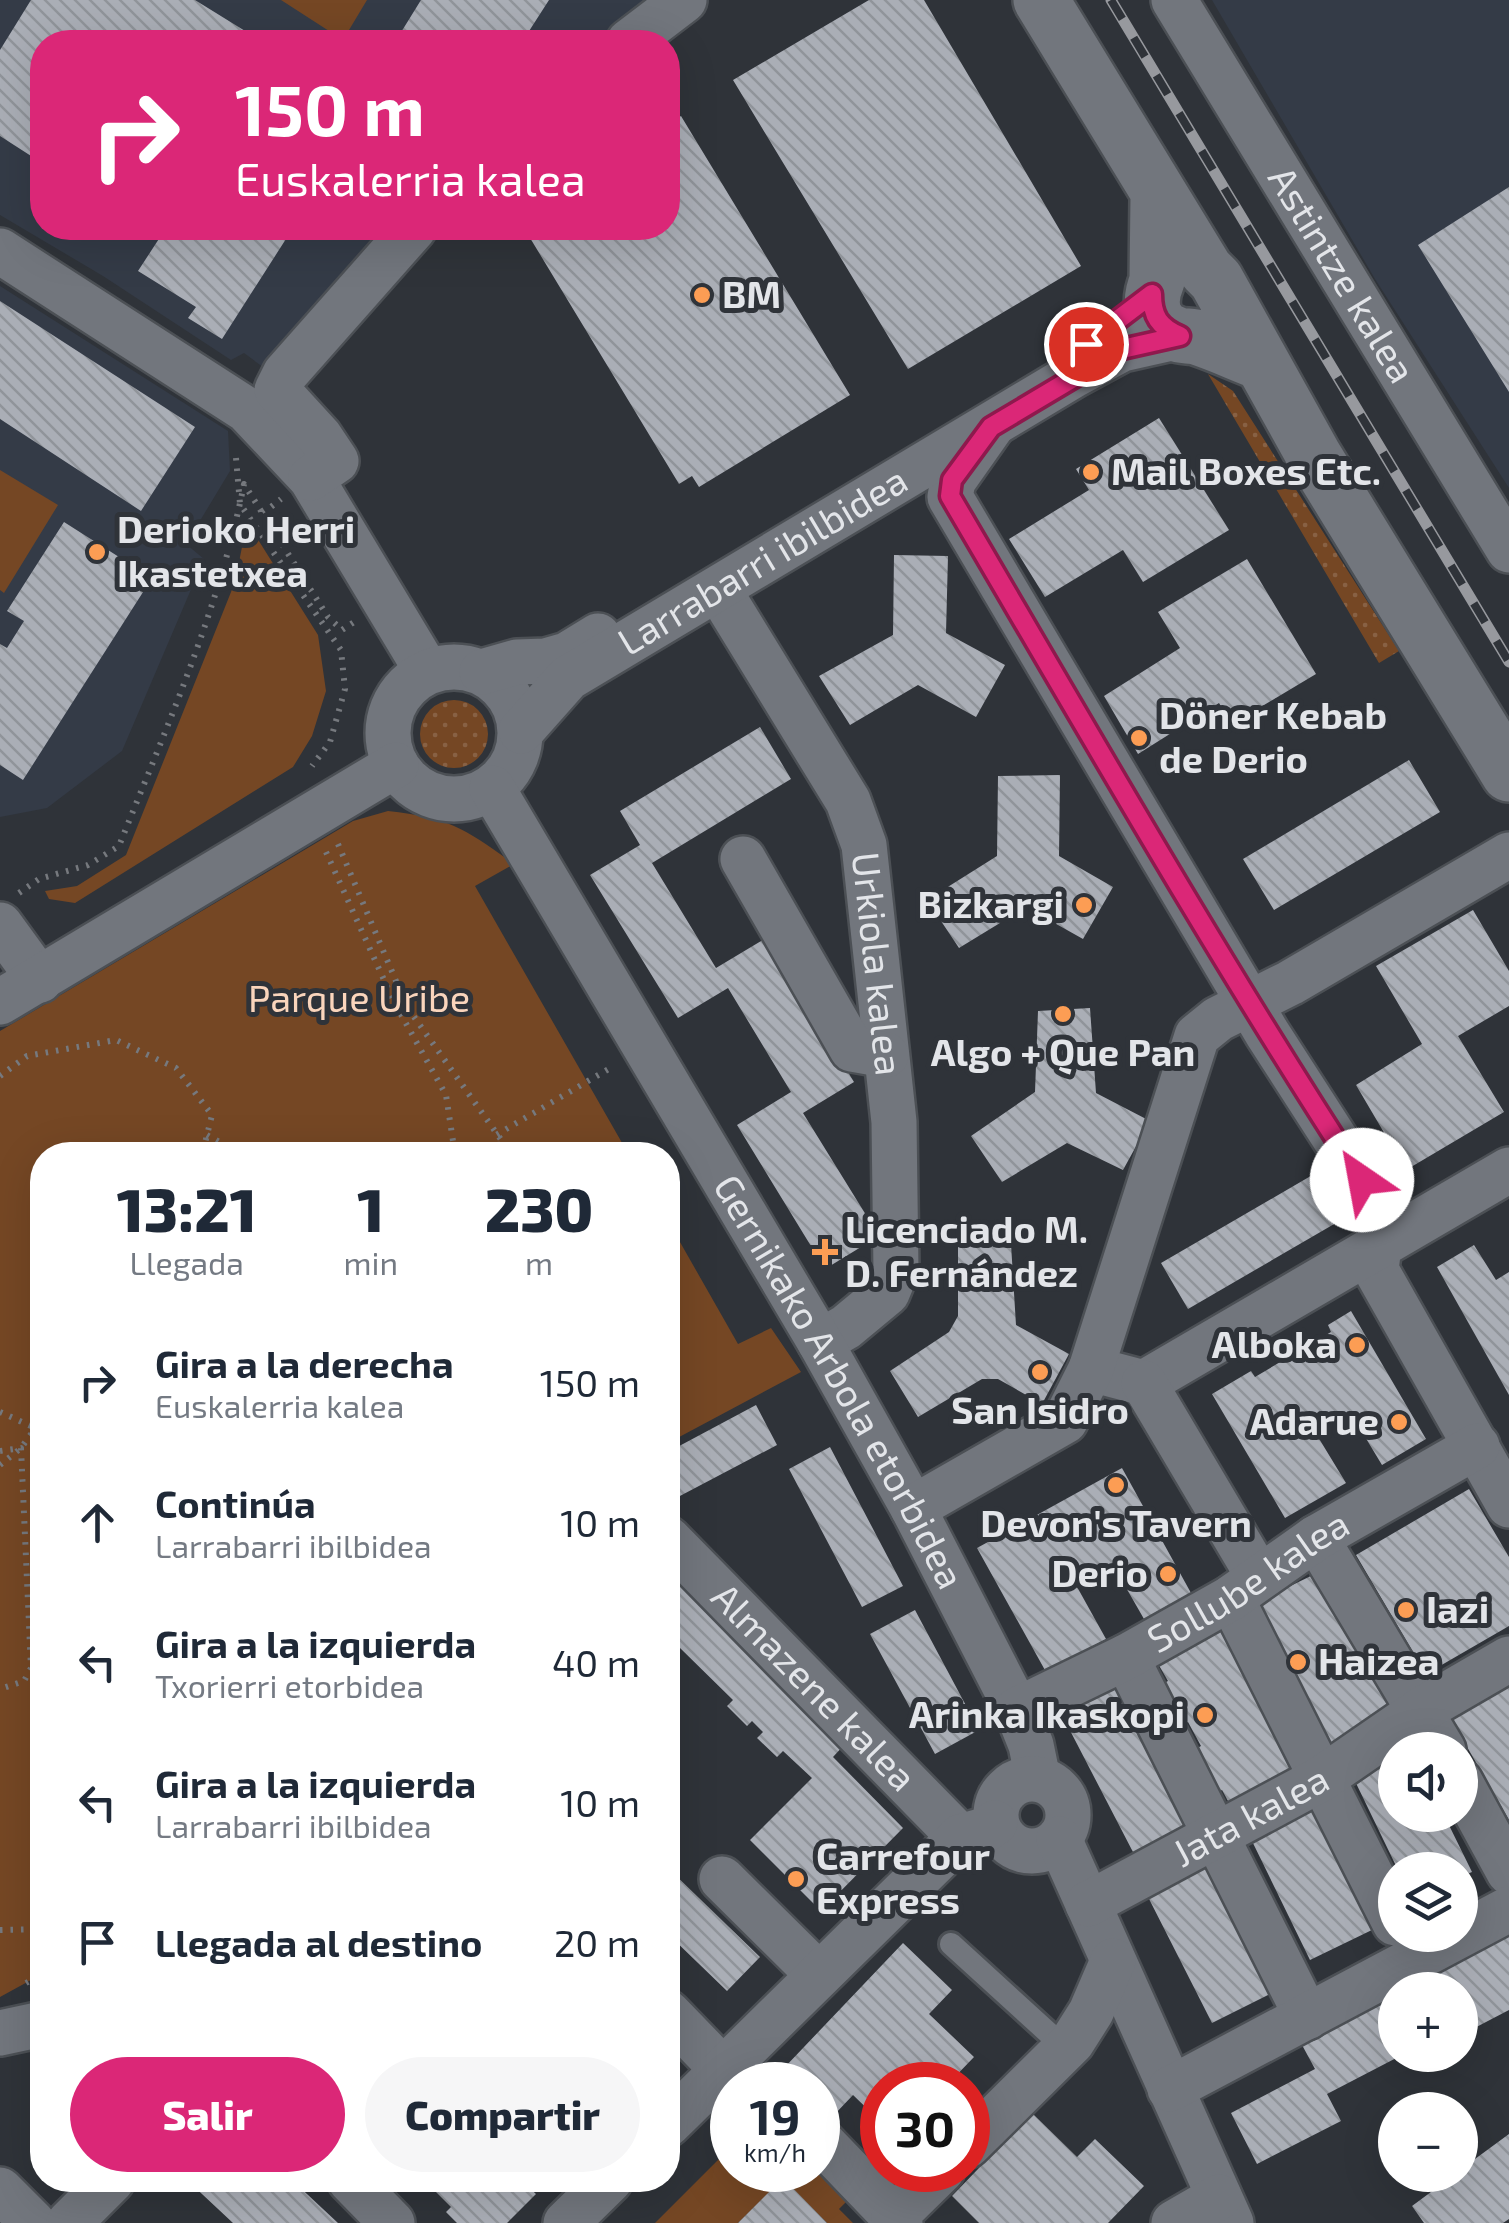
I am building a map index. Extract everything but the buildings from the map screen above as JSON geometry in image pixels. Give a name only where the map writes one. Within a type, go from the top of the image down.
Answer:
[{"type":"street","points":[[645,30],[684,0]]},
{"type":"street","points":[[1041,0],[1158,197],[1185,302],[1260,362],[1509,774]]},
{"type":"street","name":"Astintze kalea","points":[[1174,0],[1509,550]]},
{"type":"street","points":[[310,478],[336,461],[320,437],[277,390],[285,374],[403,240]]},
{"type":"street","points":[[0,251],[247,410],[310,478],[427,671]]},
{"type":"street","name":"Larrabarri ibilbidea","points":[[520,732],[568,678],[1122,349],[1185,302]]},
{"type":"street","name":"Larrabarri ibilbidea","points":[[482,672],[567,655],[1108,329],[1185,302]]},
{"type":"street","points":[[991,427],[952,480],[950,496],[1221,956],[1382,1213],[1376,1270],[1506,1494]]},
{"type":"street","name":"Urkiola kalea","points":[[718,590],[848,801],[864,845],[894,1122],[896,1272],[887,1294],[820,1342]]},
{"type":"street","points":[[445,666],[482,672],[498,682],[518,713],[518,753],[508,772],[492,788],[472,797],[450,800],[409,783],[388,744],[388,722],[402,692],[427,671],[445,666]]},
{"type":"street","points":[[0,1002],[396,765]]},
{"type":"street","name":"Gernikako Arbola etorbidea","points":[[492,788],[820,1342],[913,1508],[1017,1710],[1032,1745],[1038,1779],[1059,1791],[1065,1801],[1067,1825],[1059,1839],[1225,2210]]},
{"type":"street","points":[[913,1508],[1064,1421],[1091,1369],[1198,1036],[1218,1019],[1290,983],[1509,855]]},
{"type":"street","points":[[742,859],[852,1049],[886,1055]]},
{"type":"street","points":[[5,914],[40,980]]},
{"type":"street","points":[[1091,1369],[1144,1383],[1509,1170]]},
{"type":"street","points":[[1144,1383],[1245,1588],[1321,1779],[1378,1890]]},
{"type":"street","name":"Sollube kalea","points":[[1017,1710],[1126,1657],[1245,1588],[1316,1538],[1477,1446]]},
{"type":"street","points":[[1316,1538],[1433,1732]]},
{"type":"street","name":"Almazene kalea","points":[[680,1549],[978,1830]]},
{"type":"street","points":[[1126,1657],[1307,2017]]},
{"type":"street","name":"Jata kalea","points":[[1088,1904],[1321,1779],[1421,1710],[1509,1658]]},
{"type":"street","points":[[749,2062],[819,1976],[978,1830],[1005,1790],[1015,1782],[1038,1779]]},
{"type":"street","points":[[1478,1815],[1509,1872]]},
{"type":"street","points":[[978,1830],[1019,1850],[1042,1850],[1059,1839]]},
{"type":"street","points":[[722,1879],[819,1976]]},
{"type":"street","points":[[1478,1918],[1509,1909]]},
{"type":"street","points":[[1069,2045],[1097,2042],[1123,2048],[1165,2078],[1307,2017],[1387,1952]]},
{"type":"street","points":[[990,2123],[1069,2045],[1091,2012],[1113,1960]]},
{"type":"street","points":[[680,2022],[732,2062]]},
{"type":"street","points":[[0,2033],[30,2027]]},
{"type":"street","points":[[680,2115],[710,2093]]},
{"type":"street","points":[[840,2161],[897,2220],[922,2192]]},
{"type":"street","points":[[0,2190],[32,2223]]},
{"type":"street","points":[[69,2223],[100,2192]]},
{"type":"street","points":[[362,2192],[392,2223]]},
{"type":"street","points":[[566,2223],[598,2192]]},
{"type":"street","points":[[1174,2223],[1225,2210]]},
{"type":"lane","points":[[951,1944],[1069,2045]]},
{"type":"path","points":[[236,451],[240,504],[341,650],[345,689],[330,742],[303,779],[407,1007],[502,1142]]},
{"type":"path","points":[[5,914],[40,879],[88,864],[119,846],[208,625],[229,556],[244,484],[328,617],[342,630],[385,603]]},
{"type":"path","points":[[319,812],[327,856],[394,1002],[446,1095],[454,1142]]},
{"type":"path","points":[[0,1076],[27,1056],[116,1040],[176,1068],[212,1115],[205,1142]]},
{"type":"path","points":[[496,1135],[645,1048]]},
{"type":"path","points":[[496,1135],[497,1142]]},
{"type":"path","points":[[207,1136],[218,1142]]},
{"type":"path","points":[[0,1412],[30,1424]]},
{"type":"path","points":[[0,1465],[30,1438]]},
{"type":"path","points":[[0,1451],[21,1448]]},
{"type":"path","points":[[21,1448],[30,1646]]},
{"type":"path","points":[[0,1688],[24,1681],[30,1670]]},
{"type":"path","points":[[0,1930],[30,1929]]},
{"type":"shaded area","points":[[0,0],[670,0],[633,30],[30,30],[30,233],[0,215]]},
{"type":"shaded area","points":[[1212,0],[1509,0],[1509,488],[1375,279]]},
{"type":"shaded area","points":[[42,240],[391,240],[267,370],[244,353],[231,360]]},
{"type":"shaded area","name":"Derioko Herri Ikastetxea","points":[[0,286],[228,431],[230,471],[186,544],[204,559],[122,751],[47,808],[0,817]]},
{"type":"green space","points":[[281,0],[367,0],[349,30],[328,30]]},
{"type":"green space","points":[[1208,374],[1233,391],[1399,651],[1379,663]]},
{"type":"green space","points":[[0,470],[58,505],[4,593],[0,590]]},
{"type":"green space","points":[[247,522],[318,635],[326,691],[312,736],[293,767],[75,903],[49,899],[45,891],[77,886],[126,855],[235,582]]},
{"type":"green space","points":[[454,700],[478,710],[488,734],[478,758],[454,768],[430,758],[420,734],[430,710]]},
{"type":"green space","name":"Parque Uribe","points":[[388,811],[442,821],[514,864],[475,886],[622,1142],[30,1142],[30,1981],[0,1997],[0,1031],[353,821]]},
{"type":"green space","points":[[680,1242],[738,1344],[771,1328],[801,1372],[680,1437]]},
{"type":"green space","points":[[710,2168],[710,2192],[770,2192],[738,2223],[655,2223]]},
{"type":"green space","points":[[840,2172],[858,2190],[839,2209],[853,2223],[827,2223],[796,2192],[840,2192]]},
{"type":"railway","points":[[1111,0],[1509,662]]},
{"type":"place","name":"BM","points":[[702,295]]},
{"type":"place","name":"Mail Boxes Etc.","points":[[1091,472]]},
{"type":"place","name":"Derioko Herri Ikastetxea","points":[[97,552]]},
{"type":"place","name":"Döner Kebab de Derio","points":[[1139,738]]},
{"type":"place","name":"Bizkargi","points":[[1084,905]]},
{"type":"place","name":"Algo + Que Pan","points":[[1063,1014]]},
{"type":"place","name":"Licenciado M. D. Fernández","points":[[825,1252]]},
{"type":"place","name":"Alboka","points":[[1357,1345]]},
{"type":"place","name":"San Isidro","points":[[1040,1372]]},
{"type":"place","name":"Adarue","points":[[1399,1422]]},
{"type":"place","name":"Devon's Tavern","points":[[1116,1485]]},
{"type":"place","name":"Derio","points":[[1168,1574]]},
{"type":"place","name":"Iazi","points":[[1406,1610]]},
{"type":"place","name":"Haizea","points":[[1298,1662]]},
{"type":"place","name":"Arinka Ikaskopi","points":[[1205,1715]]},
{"type":"place","name":"Carrefour Express","points":[[796,1879]]},
{"type":"route","points":[[1086,344],[1152,294],[1156,320],[1180,336],[1122,349],[991,427],[952,480],[950,496],[1266,1033],[1362,1180]]}]
